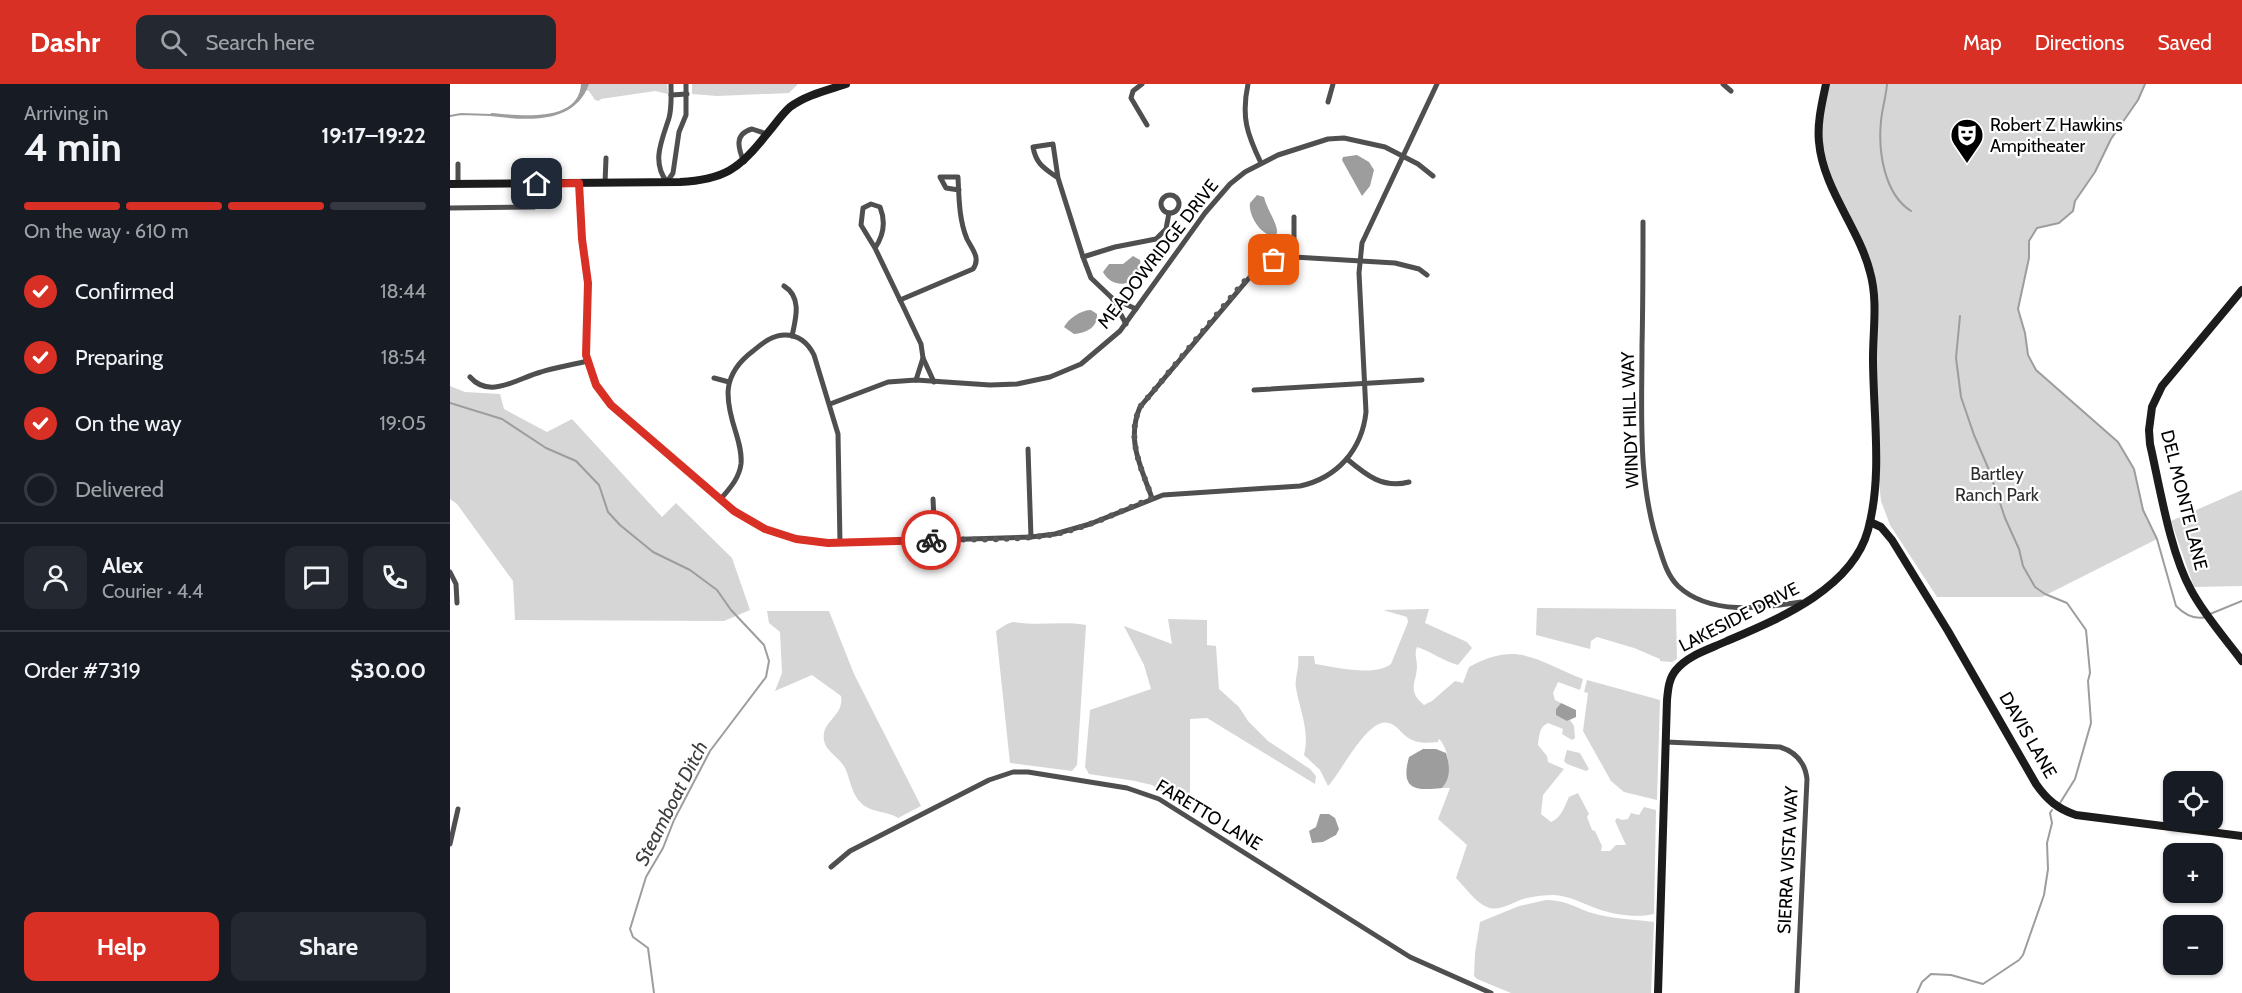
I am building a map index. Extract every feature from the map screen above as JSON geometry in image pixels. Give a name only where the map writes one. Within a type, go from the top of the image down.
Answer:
[{"type":"street","points":[[667,182],[660,174],[658,160],[664,129],[669,118],[671,84]]},
{"type":"street","points":[[667,182],[673,173],[679,132],[686,115],[686,84]]},
{"type":"street","points":[[458,164],[454,184],[709,180],[723,175],[744,162],[782,115],[798,102],[846,84]]},
{"type":"street","points":[[1142,84],[1133,91],[1131,98],[1147,125]]},
{"type":"street","points":[[1248,84],[1245,99],[1245,122],[1261,163]]},
{"type":"street","points":[[1328,102],[1333,84]]},
{"type":"street","points":[[579,183],[582,239],[588,283],[586,343],[588,361],[596,385],[611,405],[720,500],[750,521],[780,535],[812,542],[1031,537],[1081,527],[1152,498],[1177,492],[1311,484],[1331,474],[1347,459],[1358,444],[1365,424],[1359,261],[1366,231],[1437,84]]},
{"type":"street","points":[[1723,84],[1731,91]]},
{"type":"street","name":"LAKESIDE DRIVE","points":[[1658,993],[1669,684],[1677,669],[1699,654],[1783,616],[1806,602],[1835,579],[1852,562],[1864,541],[1870,522],[1875,449],[1874,291],[1867,261],[1822,156],[1819,128],[1826,84]]},
{"type":"street","points":[[671,95],[687,94]]},
{"type":"street","points":[[664,129],[679,132]]},
{"type":"street","points":[[744,162],[738,142],[744,133],[752,129],[767,134]]},
{"type":"street","name":"MEADOWRIDGE DRIVE","points":[[830,404],[888,382],[916,380],[1009,385],[1050,377],[1087,360],[1126,324],[1217,199],[1237,178],[1278,155],[1335,138],[1385,147],[1404,153],[1433,176]]},
{"type":"street","points":[[1058,178],[1040,165],[1035,158],[1033,147],[1053,144],[1058,178],[1091,278],[1112,298],[1126,324]]},
{"type":"street","points":[[605,183],[606,158]]},
{"type":"street","points":[[450,208],[534,207],[541,198],[534,170]]},
{"type":"street","points":[[900,300],[973,269],[977,264],[977,258],[962,222],[959,190]]},
{"type":"street","points":[[875,248],[881,240],[884,220],[880,207],[871,204],[862,208],[861,225],[875,248],[921,344],[923,358],[934,382]]},
{"type":"street","points":[[1083,257],[1115,247],[1156,239],[1166,229],[1169,213]]},
{"type":"street","points":[[1294,217],[1294,257]]},
{"type":"street","name":"WINDY HILL WAY","points":[[1643,222],[1642,454],[1651,518],[1668,572],[1677,585],[1687,592],[1727,607],[1758,609],[1806,602]]},
{"type":"street","points":[[1152,498],[1134,447],[1134,426],[1140,407],[1248,277],[1274,260],[1294,257],[1409,266],[1427,275]]},
{"type":"street","points":[[784,286],[795,298],[796,318],[792,336]]},
{"type":"street","name":"DEL MONTE LANE","points":[[2242,290],[2162,386],[2151,407],[2149,430],[2174,541],[2185,577],[2198,601],[2242,661]]},
{"type":"street","points":[[1112,298],[1136,309]]},
{"type":"street","points":[[720,500],[734,483],[741,465],[740,447],[727,402],[732,373],[744,357],[765,341],[777,336],[792,336],[805,342],[814,354],[838,434],[840,543]]},
{"type":"street","points":[[916,380],[923,358]]},
{"type":"street","points":[[470,377],[480,385],[495,388],[540,372],[588,361]]},
{"type":"street","points":[[714,378],[729,382]]},
{"type":"street","points":[[1254,390],[1422,380]]},
{"type":"street","points":[[1028,449],[1031,537]]},
{"type":"street","points":[[1347,459],[1380,482],[1400,484],[1409,482]]},
{"type":"street","points":[[933,499],[935,540]]},
{"type":"street","name":"DAVIS LANE","points":[[1870,522],[1881,527],[1892,540],[1952,637],[2036,784],[2053,804],[2066,812],[2085,816],[2242,836]]},
{"type":"street","points":[[450,572],[456,584],[457,603]]},
{"type":"street","name":"SIERRA VISTA WAY","points":[[1666,742],[1780,747],[1794,753],[1803,765],[1807,779],[1797,993]]},
{"type":"street","name":"FARETTO LANE","points":[[831,867],[850,851],[1000,776],[1021,771],[1127,788],[1159,799],[1410,957],[1491,993]]},
{"type":"street","points":[[450,844],[458,809]]},
{"type":"green space","points":[[581,84],[667,84],[668,94],[655,91],[599,101],[595,100],[589,91],[581,89]]},
{"type":"green space","points":[[692,84],[798,84],[789,93],[717,96],[692,94]]},
{"type":"green space","name":"Bartley Ranch Park","points":[[1827,84],[2145,84],[2138,100],[2111,139],[2095,172],[2075,201],[2073,211],[2059,223],[2037,228],[2029,241],[2029,258],[2018,309],[2028,355],[2036,370],[2118,442],[2134,469],[2146,519],[2157,539],[2042,597],[1937,597],[1890,525],[1881,501],[1877,462],[1875,278],[1830,178],[1821,150],[1822,110]]},
{"type":"green space","points":[[450,386],[465,392],[500,394],[504,409],[547,432],[572,419],[662,517],[676,503],[732,558],[750,610],[724,621],[515,620],[513,581],[457,504],[450,499]]},
{"type":"green space","points":[[2242,490],[2242,586],[2194,587],[2171,521]]},
{"type":"green space","points":[[1537,608],[1676,609],[1677,659],[1672,662],[1660,661],[1634,648],[1597,637],[1591,641],[1590,649],[1536,635]]},
{"type":"green space","points":[[1429,609],[1425,623],[1467,642],[1472,648],[1458,665],[1417,647],[1414,691],[1424,705],[1455,681],[1463,683],[1469,667],[1501,655],[1527,656],[1583,679],[1580,690],[1558,682],[1553,693],[1555,700],[1561,703],[1556,709],[1574,726],[1575,738],[1572,740],[1562,734],[1563,729],[1548,723],[1540,732],[1538,745],[1547,756],[1548,762],[1564,769],[1543,795],[1541,814],[1551,822],[1555,820],[1569,797],[1578,793],[1589,814],[1587,817],[1592,830],[1595,831],[1602,846],[1601,851],[1610,851],[1616,845],[1626,845],[1615,821],[1617,818],[1628,819],[1631,813],[1639,815],[1644,807],[1656,810],[1654,914],[1633,916],[1619,914],[1554,895],[1522,899],[1497,908],[1487,907],[1478,902],[1456,878],[1467,845],[1438,819],[1450,788],[1442,788],[1447,777],[1448,763],[1446,750],[1439,739],[1438,742],[1414,741],[1392,724],[1381,723],[1364,736],[1328,786],[1320,770],[1304,755],[1305,729],[1296,684],[1298,656],[1314,656],[1315,664],[1343,669],[1365,671],[1384,668],[1391,664],[1408,622],[1407,617],[1383,610]]},
{"type":"green space","points":[[767,611],[829,611],[854,674],[921,806],[898,818],[867,808],[859,801],[845,768],[827,748],[824,739],[826,728],[840,707],[841,696],[812,675],[775,691],[782,673],[780,632],[769,623]]},
{"type":"green space","points":[[1168,619],[1207,620],[1207,645],[1216,646],[1219,689],[1239,707],[1248,721],[1268,741],[1310,769],[1316,776],[1315,784],[1207,718],[1190,719],[1190,811],[1152,785],[1089,774],[1085,767],[1090,710],[1151,689],[1144,665],[1124,626],[1172,644]]},
{"type":"green space","points":[[1013,622],[1086,625],[1077,765],[1072,771],[1010,763],[996,631]]},
{"type":"green space","points":[[1587,680],[1660,700],[1657,800],[1624,792],[1611,781],[1583,731],[1588,693],[1584,692]]},
{"type":"green space","points":[[1567,750],[1580,753],[1589,769],[1586,771],[1567,764],[1564,761]]},
{"type":"green space","points":[[1546,900],[1566,903],[1600,915],[1654,922],[1651,993],[1511,993],[1477,979],[1474,976],[1475,953],[1480,922],[1519,906]]},
{"type":"shaded area","points":[[581,84],[589,84],[582,98],[560,114],[533,119],[490,116],[491,113],[530,115],[558,111],[570,106],[578,97]]},
{"type":"shaded area","points":[[1357,155],[1369,162],[1374,170],[1370,186],[1362,196],[1342,160],[1343,157]]},
{"type":"shaded area","points":[[1257,195],[1264,197],[1274,221],[1277,233],[1274,236],[1264,233],[1253,219],[1250,203]]},
{"type":"shaded area","points":[[1133,256],[1140,260],[1140,268],[1138,275],[1128,283],[1114,282],[1103,272],[1109,264],[1123,264]]},
{"type":"shaded area","points":[[1091,310],[1097,314],[1097,319],[1090,329],[1074,334],[1064,327],[1076,315]]},
{"type":"shaded area","points":[[1561,703],[1576,710],[1576,717],[1567,721],[1556,715],[1556,709]]},
{"type":"shaded area","points":[[1423,749],[1436,749],[1446,753],[1449,771],[1442,788],[1417,788],[1408,782],[1409,757]]},
{"type":"shaded area","points":[[1320,814],[1329,814],[1335,818],[1339,829],[1336,835],[1323,842],[1312,843],[1309,831],[1316,827]]},
{"type":"waterway","points":[[1887,84],[1880,133],[1882,158],[1894,194],[1911,211]]},
{"type":"waterway","points":[[2145,84],[2138,100],[2111,139],[2095,172],[2075,201],[2073,211],[2059,223],[2037,228],[2029,241],[2029,258],[2018,309],[2028,355],[2036,370],[2118,442],[2134,469],[2143,510],[2157,539],[2176,606],[2190,616],[2206,617]]},
{"type":"waterway","points":[[450,116],[491,115]]},
{"type":"waterway","points":[[1960,316],[1956,358],[1961,397],[2005,518],[2019,549],[2023,566],[2035,587],[2067,603],[2086,630],[2091,723],[2075,779],[2060,803]]},
{"type":"waterway","name":"Steamboat Ditch","points":[[450,403],[502,419],[546,448],[576,461],[599,485],[608,512],[620,525],[653,552],[690,570],[717,590],[731,610],[764,645],[769,661],[766,677],[710,751],[674,820],[663,848],[646,877],[630,929],[633,937],[648,948],[654,993]]},
{"type":"waterway","points":[[2210,614],[2242,601]]},
{"type":"waterway","points":[[1917,993],[1922,982],[1931,974],[1951,975],[1983,984],[2023,955],[2044,895],[2048,869],[2047,843],[2052,823],[2050,813],[2052,810]]},
{"type":"way so far","points":[[931,540],[1031,537],[1055,534],[1090,524],[1152,498],[1136,455],[1133,436],[1136,416],[1144,399],[1248,277],[1274,260]]},
{"type":"place","name":"Robert Z Hawkins Ampitheater","points":[[1967,164]]},
{"type":"route","points":[[537,184],[579,183],[582,239],[589,297],[586,355],[596,385],[611,405],[720,500],[765,529],[812,542],[931,540]]}]
